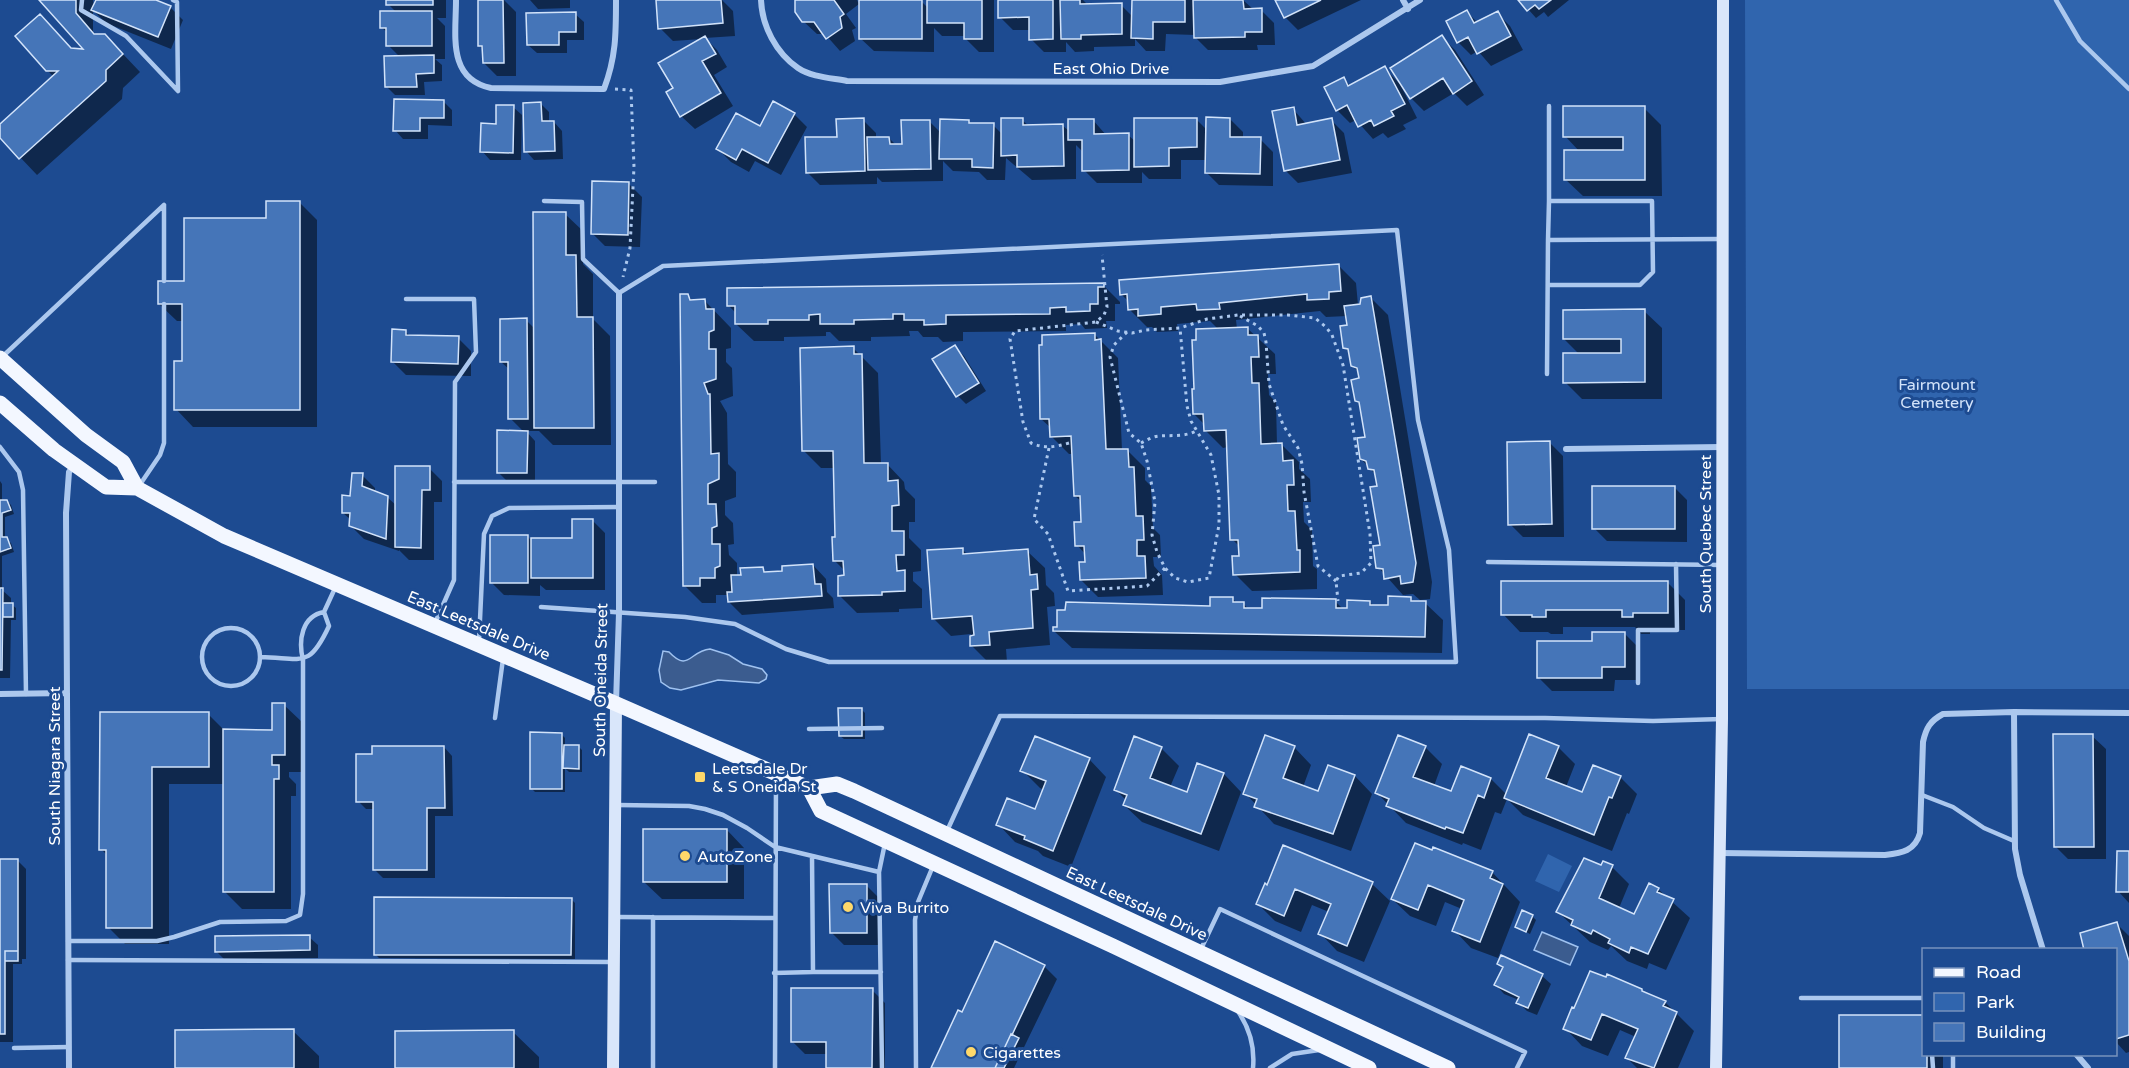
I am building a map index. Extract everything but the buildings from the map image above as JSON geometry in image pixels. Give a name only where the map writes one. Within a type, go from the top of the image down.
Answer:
[{"type":"main road","name":"South Quebec Street","points":[[1716,1068],[1722,719],[1723,0]]},
{"type":"main road","points":[[0,358],[86,435],[123,462],[137,488]]},
{"type":"main road","name":"East Leetsdale Drive","points":[[0,403],[54,450],[106,487],[137,488],[224,536],[809,789],[837,784],[1448,1068]]},
{"type":"main road","name":"South Oneida Street","points":[[613,1068],[616,704]]},
{"type":"main road","points":[[809,789],[821,811],[1369,1068]]},
{"type":"street","points":[[456,0],[457,58],[468,78],[479,86],[604,89],[613,65],[616,0]]},
{"type":"street","name":"East Ohio Drive","points":[[761,0],[767,30],[774,44],[798,68],[816,75],[847,81],[1220,82],[1313,66],[1420,0]]},
{"type":"street","points":[[1403,0],[1408,9]]},
{"type":"street","name":"South Oneida Street","points":[[616,704],[619,613],[619,293]]},
{"type":"street","points":[[1566,449],[1722,447]]},
{"type":"street","name":"South Niagara Street","points":[[69,1068],[66,502],[69,472],[74,465]]},
{"type":"street","points":[[0,694],[67,693]]},
{"type":"street","points":[[1720,853],[1885,855],[1905,852],[1913,848],[1918,841],[1922,820],[1923,742],[1928,725],[1943,714],[1953,712],[2129,713]]},
{"type":"street","points":[[2014,712],[2014,841],[2020,875],[2042,948]]},
{"type":"street","points":[[2078,1056],[2088,1068]]},
{"type":"lane","points":[[82,0],[81,10],[126,36],[178,91],[177,2],[173,0]]},
{"type":"lane","points":[[2056,0],[2080,41],[2129,89]]},
{"type":"lane","points":[[1547,374],[1549,106]]},
{"type":"lane","points":[[541,607],[685,616],[735,624],[786,649],[829,662],[1456,662],[1449,550],[1419,420],[1397,230],[663,266],[619,293],[583,259],[582,202],[544,201]]},
{"type":"lane","points":[[1548,285],[1640,285],[1653,272],[1652,201],[1549,201]]},
{"type":"lane","points":[[0,358],[164,205],[164,281]]},
{"type":"lane","points":[[1548,240],[1722,238]]},
{"type":"lane","points":[[406,299],[474,299],[476,352],[455,382],[454,580],[434,626]]},
{"type":"lane","points":[[137,488],[160,454],[164,443],[164,304]]},
{"type":"lane","points":[[0,447],[19,472],[23,490],[26,694]]},
{"type":"lane","points":[[454,482],[655,482]]},
{"type":"lane","points":[[478,644],[484,534],[492,516],[509,508],[619,507]]},
{"type":"lane","points":[[1488,562],[1722,565]]},
{"type":"lane","points":[[1638,683],[1638,630],[1677,630],[1676,564]]},
{"type":"lane","points":[[261,657],[303,660],[317,650],[329,626],[324,612],[337,584]]},
{"type":"lane","points":[[68,941],[157,941],[220,922],[297,919],[300,915],[303,894],[303,660],[300,644],[310,617],[324,612]]},
{"type":"lane","points":[[234,627],[243,630],[253,638],[258,645],[261,657],[257,671],[249,679],[239,685],[230,686],[220,684],[211,678],[202,655],[205,643],[215,633],[234,627]]},
{"type":"lane","points":[[495,718],[503,655]]},
{"type":"lane","points":[[946,834],[999,716],[1534,718],[1653,721],[1722,719]]},
{"type":"lane","points":[[809,729],[882,728]]},
{"type":"lane","points":[[775,1068],[776,774]]},
{"type":"lane","points":[[1922,795],[1953,807],[1984,828],[2014,841]]},
{"type":"lane","points":[[615,805],[689,806],[705,809],[723,815],[747,828],[775,848],[879,872]]},
{"type":"lane","points":[[882,1068],[879,872],[886,841]]},
{"type":"lane","points":[[812,856],[813,972]]},
{"type":"lane","points":[[915,1068],[915,920],[921,892],[934,863]]},
{"type":"lane","points":[[1200,952],[1220,909],[1525,1052],[1517,1068]]},
{"type":"lane","points":[[614,917],[774,918]]},
{"type":"lane","points":[[653,917],[653,1068]]},
{"type":"lane","points":[[68,960],[614,962]]},
{"type":"lane","points":[[774,973],[880,972]]},
{"type":"lane","points":[[1801,998],[1922,998]]},
{"type":"lane","points":[[1229,1002],[1242,1017],[1250,1033],[1253,1068]]},
{"type":"lane","points":[[14,1048],[69,1047]]},
{"type":"lane","points":[[1270,1068],[1285,1057],[1299,1052],[1323,1050],[1340,1054]]},
{"type":"path","points":[[604,89],[631,90],[634,167],[630,248],[619,293]]},
{"type":"path","points":[[1096,322],[1104,315],[1107,307],[1100,245]]},
{"type":"path","points":[[1238,315],[1258,326],[1264,333],[1269,384],[1283,425],[1298,448],[1302,464],[1304,492],[1318,566],[1336,581]]},
{"type":"path","points":[[1069,443],[1041,447],[1031,443],[1023,422],[1010,339],[1015,331],[1096,322],[1118,331],[1127,332],[1180,328],[1207,319],[1238,315],[1288,315],[1314,318],[1332,335],[1343,365],[1370,534],[1371,563],[1361,573],[1339,576],[1336,581],[1338,601]]},
{"type":"path","points":[[1127,332],[1114,345],[1110,357],[1129,433],[1141,443],[1147,461],[1155,502],[1152,535],[1165,568],[1175,578],[1188,582],[1209,578],[1212,570],[1219,525],[1219,495],[1210,455],[1191,420],[1187,406],[1180,328]]},
{"type":"path","points":[[1141,443],[1157,436],[1184,435],[1197,430]]},
{"type":"path","points":[[1049,447],[1034,519],[1048,534],[1068,591],[1147,586],[1165,568]]},
{"type":"green space","name":"Fairmount Cemetery","points":[[1745,0],[2129,0],[2129,689],[1747,689]]},
{"type":"green space","points":[[1548,854],[1572,866],[1559,892],[1535,881]]},
{"type":"shaded area","points":[[710,649],[729,655],[743,664],[762,669],[767,675],[766,679],[759,683],[718,680],[681,690],[670,688],[661,682],[659,670],[663,651],[685,661]]},
{"type":"shaded area","points":[[1542,932],[1578,947],[1570,965],[1534,950]]},
{"type":"place","name":"Leetsdale Dr & S Oneida St","points":[[700,777]]},
{"type":"place","name":"AutoZone","points":[[685,856]]},
{"type":"place","name":"Viva Burrito","points":[[848,907]]},
{"type":"place","name":"Cigarettes","points":[[971,1052]]}]
